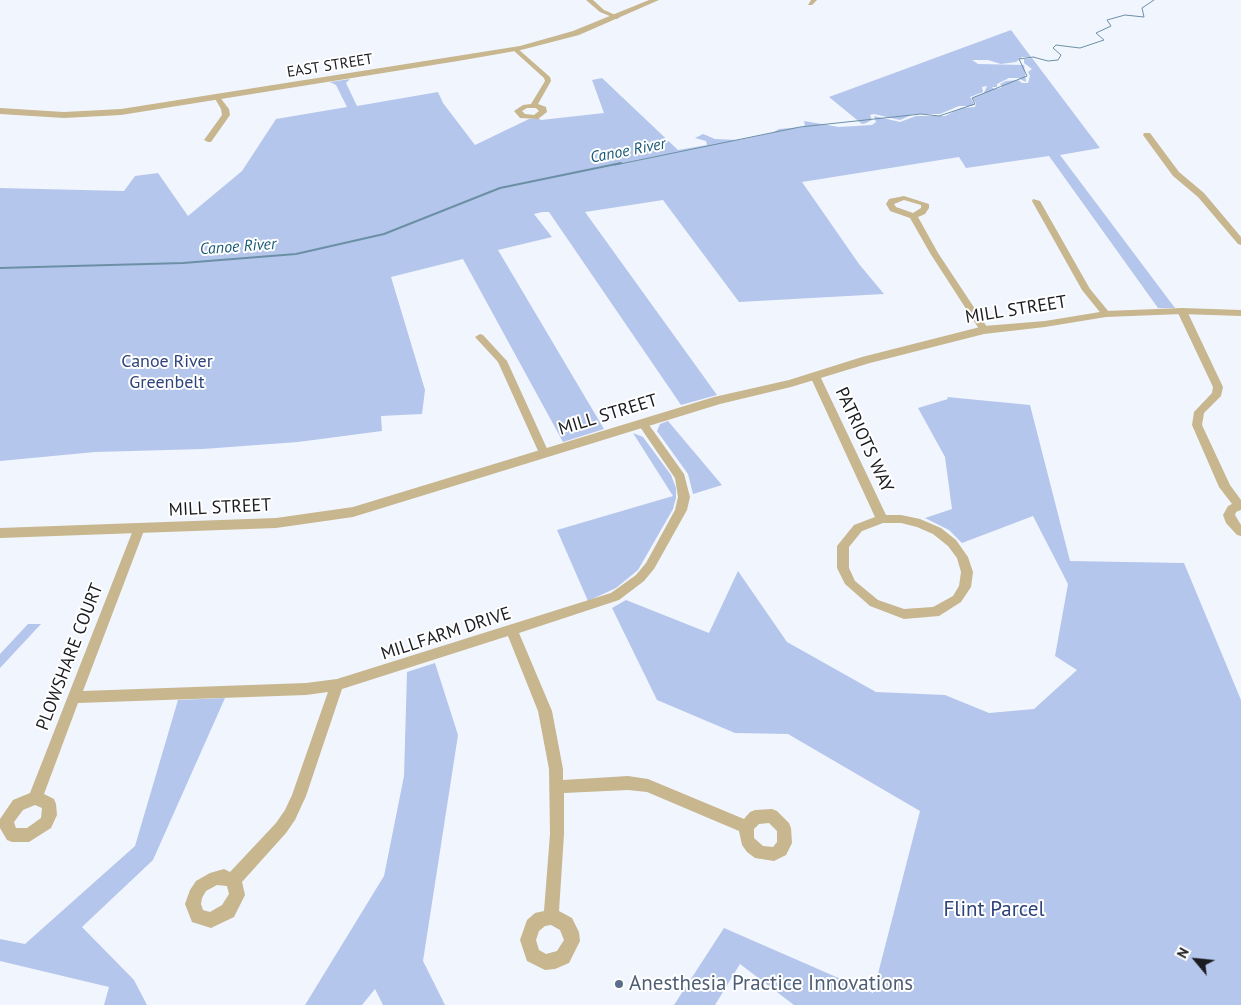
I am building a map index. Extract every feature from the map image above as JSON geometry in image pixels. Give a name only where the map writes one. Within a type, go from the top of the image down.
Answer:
[{"type":"street","points":[[589,0],[602,11],[617,17]]},
{"type":"street","name":"EAST STREET","points":[[0,111],[91,114],[217,97],[515,49],[576,33],[655,0]]},
{"type":"street","points":[[515,49],[547,76],[548,81],[534,105]]},
{"type":"street","points":[[208,140],[226,115],[226,111],[217,97]]},
{"type":"street","points":[[1147,135],[1176,174],[1201,195],[1241,242]]},
{"type":"street","points":[[1036,201],[1086,290],[1106,314]]},
{"type":"street","points":[[913,216],[934,253],[984,330]]},
{"type":"street","points":[[1182,311],[1218,387],[1217,394],[1197,415],[1197,425],[1225,487],[1240,505],[1232,509],[1230,515],[1232,523],[1241,532]]},
{"type":"street","name":"MILL STREET","points":[[0,533],[276,523],[353,512],[710,402],[815,376],[984,330],[1045,324],[1106,314],[1182,311],[1241,313]]},
{"type":"street","points":[[480,337],[502,361],[544,453]]},
{"type":"street","name":"PATRIOTS WAY","points":[[815,376],[882,519]]},
{"type":"street","name":"MILLFARM DRIVE","points":[[74,697],[306,689],[337,685],[615,597],[640,578],[650,566],[681,510],[684,490],[676,470],[643,424]]},
{"type":"street","name":"PATRIOTS WAY","points":[[882,519],[901,519],[920,523],[937,531],[952,543],[962,557],[967,572],[965,586],[957,599],[935,612],[910,614],[883,608],[857,591],[843,568],[843,546],[858,528],[882,519]]},
{"type":"street","name":"PLOWSHARE COURT","points":[[35,798],[139,528]]},
{"type":"street","points":[[512,631],[545,712],[552,739],[558,787],[551,917]]},
{"type":"street","points":[[232,881],[281,828],[290,815],[299,796],[337,685]]},
{"type":"street","points":[[558,787],[638,784],[658,789],[746,826]]},
{"type":"green space","name":"Canoe River Greenbelt","points":[[1011,30],[1031,57],[1022,57],[1016,62],[1001,64],[988,60],[972,60],[978,64],[1024,65],[1026,82],[1018,78],[1009,78],[997,84],[997,87],[992,87],[994,89],[1001,88],[1000,84],[1006,81],[1018,80],[1022,83],[1028,83],[1030,76],[1028,72],[1032,69],[1024,63],[1024,59],[1032,58],[1100,148],[1060,155],[1175,308],[1158,308],[1049,156],[966,168],[959,157],[802,182],[859,264],[884,294],[739,302],[663,200],[585,212],[717,395],[681,405],[549,212],[542,212],[534,214],[552,237],[498,250],[604,429],[563,442],[463,259],[391,277],[425,390],[422,414],[381,416],[382,431],[298,442],[203,449],[95,452],[0,461],[0,188],[124,191],[135,176],[158,173],[188,216],[242,171],[276,119],[347,107],[336,85],[330,82],[350,79],[346,83],[357,106],[438,92],[443,103],[475,145],[529,119],[538,118],[541,120],[604,113],[592,80],[602,78],[678,150],[707,145],[706,141],[695,138],[703,134],[715,139],[738,140],[772,133],[779,129],[802,127],[805,125],[804,121],[839,127],[872,125],[876,122],[874,116],[900,122],[916,116],[945,116],[961,108],[975,107],[976,103],[972,98],[984,93],[987,86],[982,87],[983,92],[970,97],[974,104],[972,106],[959,106],[940,114],[914,114],[900,120],[874,114],[870,115],[872,120],[862,124],[829,97]]},
{"type":"green space","name":"Flint Parcel","points":[[947,397],[1030,405],[1070,561],[1184,563],[1241,700],[1241,1005],[794,1005],[740,964],[715,1005],[674,1005],[724,928],[873,993],[920,811],[788,734],[735,733],[657,700],[612,608],[626,600],[709,633],[738,571],[787,642],[876,692],[945,695],[989,713],[1034,709],[1077,670],[1055,656],[1068,584],[1033,516],[962,543],[949,530],[925,518],[952,509],[945,457],[918,408],[948,399]]},
{"type":"green space","points":[[668,421],[722,485],[693,494],[688,474],[657,431],[660,424]]},
{"type":"green space","points":[[633,433],[643,437],[671,475],[676,488],[676,498],[673,509],[638,570],[616,588],[588,601],[557,530],[673,496]]},
{"type":"green space","points":[[28,624],[41,624],[0,668],[0,654]]},
{"type":"green space","points":[[435,663],[458,735],[423,961],[445,1005],[383,1005],[375,989],[362,1005],[305,1005],[384,876],[404,776],[407,672]]},
{"type":"green space","points":[[225,698],[153,860],[82,927],[134,980],[147,1005],[104,1005],[109,987],[0,961],[0,939],[25,944],[135,846],[178,700]]},
{"type":"waterway","name":"Canoe River","points":[[615,165],[800,127],[921,114],[939,116],[975,104],[972,98],[1027,76],[1019,59],[1033,57],[1048,61],[1058,60],[1061,55],[1053,48],[1056,45],[1080,48],[1104,40],[1096,33],[1111,26],[1107,20],[1125,15],[1144,17],[1142,8],[1154,0]]},
{"type":"waterway","name":"Canoe River","points":[[0,268],[183,263],[296,254],[384,234],[500,188],[621,163]]},
{"type":"place","name":"Anesthesia Practice Innovations","points":[[619,984]]}]
